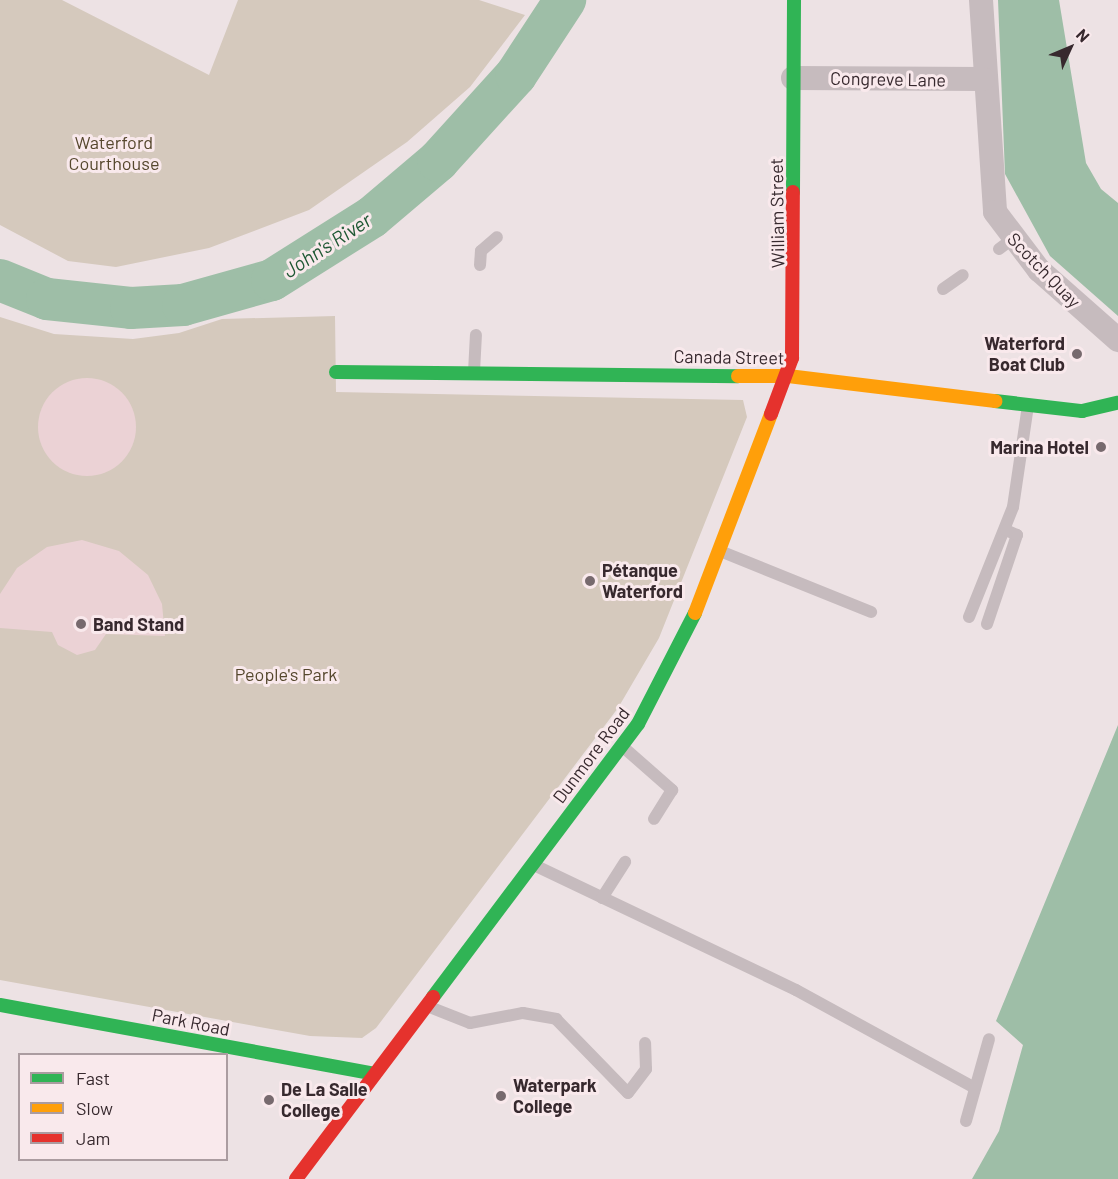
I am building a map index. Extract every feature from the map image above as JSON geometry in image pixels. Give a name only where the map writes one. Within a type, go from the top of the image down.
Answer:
[{"type":"main road","name":"William Street","points":[[771,421],[788,376],[795,329],[794,0]]},
{"type":"main road","name":"Canada Street","points":[[336,372],[788,376],[1093,411],[1118,403]]},
{"type":"main road","name":"Dunmore Road","points":[[296,1179],[621,745],[672,669],[771,421]]},
{"type":"main road","name":"Park Road","points":[[0,1005],[375,1074]]},
{"type":"street","name":"Scotch Quay","points":[[981,0],[983,80],[992,202],[1005,245],[1118,340]]},
{"type":"street","name":"Congreve Lane","points":[[793,78],[983,80]]},
{"type":"lane","points":[[480,265],[481,251],[497,237]]},
{"type":"lane","points":[[943,289],[963,275]]},
{"type":"lane","points":[[474,372],[476,335]]},
{"type":"lane","points":[[987,624],[1011,532],[1028,405]]},
{"type":"lane","points":[[969,617],[1011,532]]},
{"type":"lane","points":[[720,551],[871,612]]},
{"type":"lane","points":[[621,745],[672,790],[654,819]]},
{"type":"lane","points":[[602,898],[625,862]]},
{"type":"lane","points":[[532,864],[796,990],[975,1088]]},
{"type":"lane","points":[[426,1006],[470,1023],[523,1013],[556,1019],[628,1093],[646,1069],[645,1043]]},
{"type":"lane","points":[[966,1121],[989,1039]]},
{"type":"green space","name":"Waterford Courthouse","points":[[0,0],[62,0],[209,75],[238,0],[479,0],[525,15],[470,87],[407,142],[309,210],[209,248],[116,267],[68,261],[0,225]]},
{"type":"green space","name":"People's Park","points":[[335,316],[336,392],[743,400],[747,417],[659,638],[618,708],[376,1028],[362,1038],[310,1036],[0,980],[0,317],[54,334],[133,339],[179,333],[222,319]]},
{"type":"shaded area","points":[[998,0],[1059,0],[1086,163],[1101,189],[1118,203],[1118,316],[1050,256],[1005,174]]},
{"type":"shaded area","points":[[87,378],[106,382],[122,392],[132,408],[136,427],[132,446],[122,462],[106,472],[87,476],[68,472],[52,462],[42,446],[38,427],[42,408],[52,392],[68,382]]},
{"type":"shaded area","points":[[82,540],[119,551],[148,575],[162,604],[165,636],[106,634],[95,650],[77,655],[58,645],[52,632],[0,628],[0,594],[17,568],[47,547]]},
{"type":"shaded area","points":[[1118,725],[1118,1179],[972,1179],[999,1131],[1023,1045],[996,1021]]},
{"type":"waterway","name":"John's River","points":[[0,280],[47,299],[131,308],[183,305],[272,280],[372,217],[438,161],[516,75],[565,0]]},
{"type":"traffic: fast","points":[[793,192],[794,0]]},
{"type":"traffic: fast","points":[[336,372],[738,376]]},
{"type":"traffic: fast","points":[[995,401],[1082,411],[1118,403]]},
{"type":"traffic: fast","points":[[433,997],[638,724],[695,613]]},
{"type":"traffic: fast","points":[[0,1005],[375,1074]]},
{"type":"traffic: slow","points":[[738,376],[788,376],[995,401]]},
{"type":"traffic: slow","points":[[695,613],[771,414]]},
{"type":"traffic: jam","points":[[771,414],[792,358],[793,192]]},
{"type":"traffic: jam","points":[[296,1179],[433,997]]},
{"type":"place","name":"Waterford Boat Club","points":[[1077,354]]},
{"type":"place","name":"Marina Hotel","points":[[1101,447]]},
{"type":"place","name":"Pétanque Waterford","points":[[590,581]]},
{"type":"place","name":"Band Stand","points":[[81,624]]},
{"type":"place","name":"Waterpark College","points":[[501,1096]]},
{"type":"place","name":"De La Salle College","points":[[269,1100]]}]
